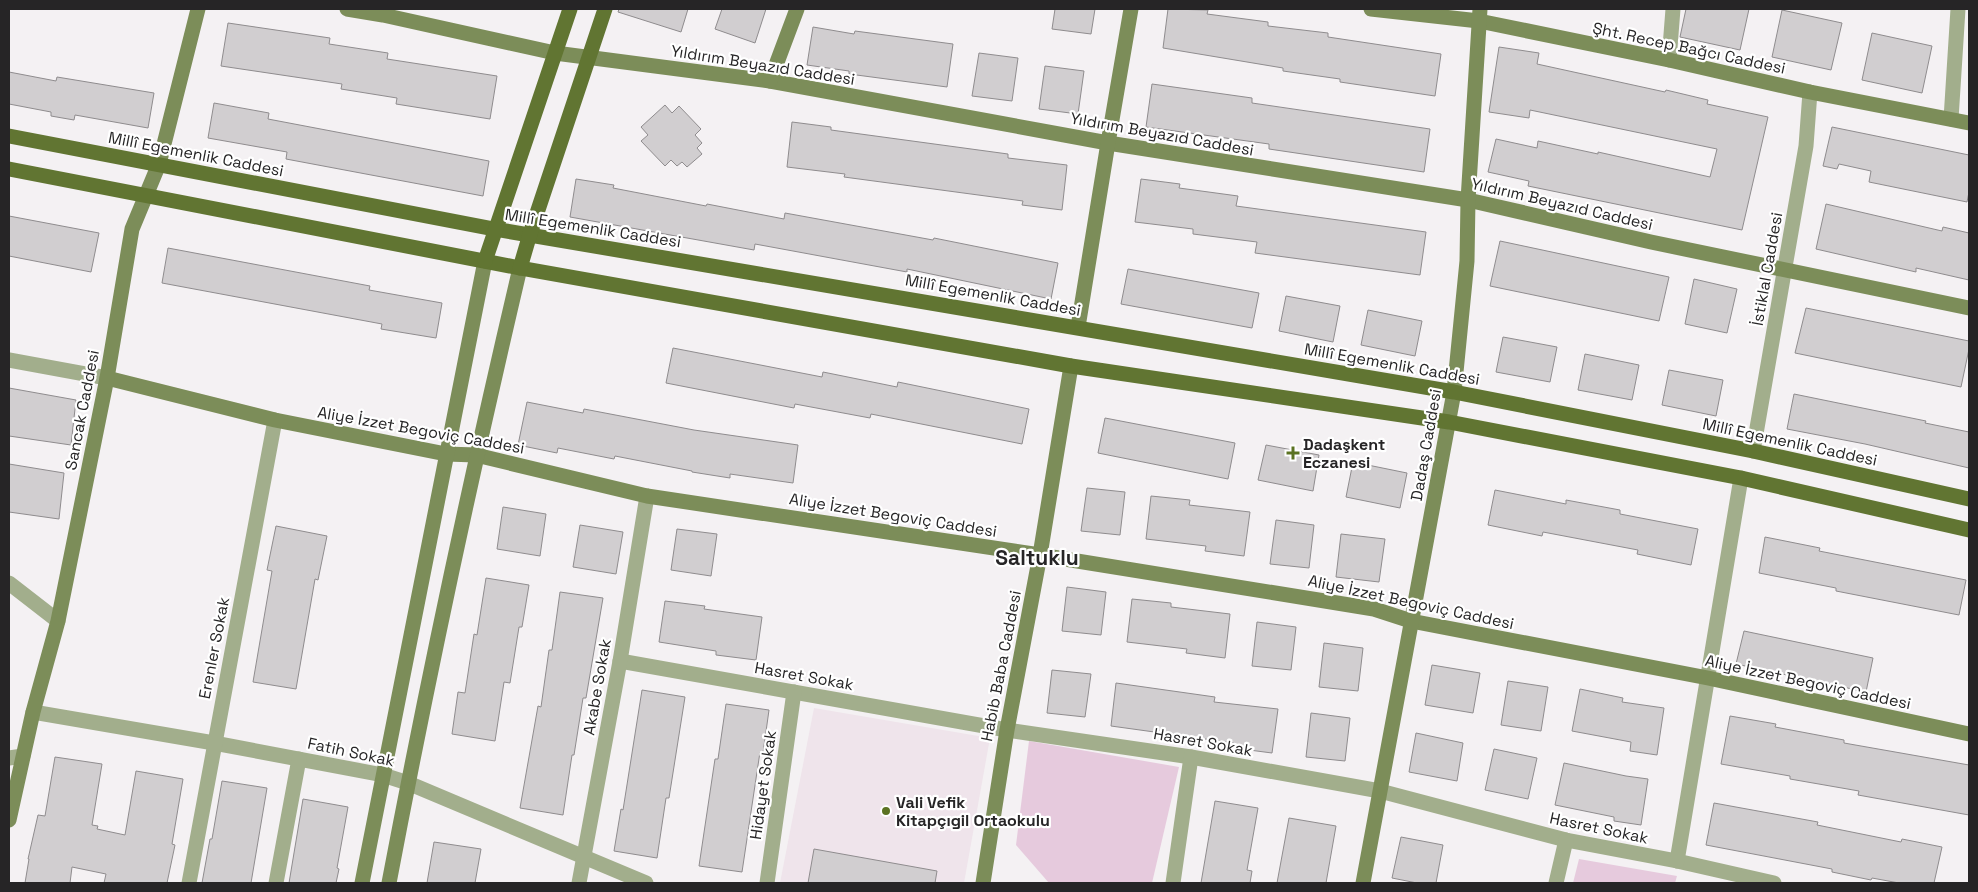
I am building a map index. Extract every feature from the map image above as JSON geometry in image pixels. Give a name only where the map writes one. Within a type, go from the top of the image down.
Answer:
[{"type":"main road","points":[[485,261],[494,229],[570,9]]},
{"type":"main road","points":[[520,268],[605,9]]},
{"type":"main road","name":"Millî Egemenlik Caddesi","points":[[9,136],[494,229],[1454,392],[1753,451],[1969,499]]},
{"type":"main road","points":[[9,168],[520,268],[1071,366],[1449,422],[1742,478],[1969,530]]},
{"type":"street","name":"Sancak Caddesi","points":[[9,820],[16,757],[33,712],[58,620],[108,378],[132,229],[159,164],[198,9]]},
{"type":"street","name":"Yıldırım Beyazıd Caddesi","points":[[347,9],[384,12],[555,53],[770,81],[1108,143],[1468,200],[1652,242],[1969,308]]},
{"type":"street","points":[[770,81],[797,9]]},
{"type":"street","points":[[1078,327],[1132,9]]},
{"type":"street","name":"Şht. Recep Bağcı Caddesi","points":[[1372,9],[1480,15],[1810,92],[1969,123]]},
{"type":"street","points":[[1669,60],[1673,9]]},
{"type":"street","points":[[1951,118],[1958,9]]},
{"type":"street","name":"Dadaş Caddesi","points":[[1363,883],[1454,392],[1467,261],[1468,200],[1480,15]]},
{"type":"street","name":"İstiklal Caddesi","points":[[1753,451],[1806,146],[1810,92]]},
{"type":"street","points":[[362,883],[485,261]]},
{"type":"street","points":[[389,883],[476,455],[520,268]]},
{"type":"street","points":[[9,360],[108,378]]},
{"type":"street","name":"Habib Baba Caddesi","points":[[983,883],[1006,730],[1040,555],[1071,366]]},
{"type":"street","name":"Aliye İzzet Begoviç Caddesi","points":[[108,378],[275,420],[446,454],[476,455],[647,496],[1040,555],[1374,609],[1411,621],[1708,678],[1969,734]]},
{"type":"street","name":"Erenler Sokak","points":[[189,883],[275,420]]},
{"type":"street","points":[[1677,861],[1742,478]]},
{"type":"street","name":"Akabe Sokak","points":[[579,883],[620,661],[647,496]]},
{"type":"street","points":[[9,583],[58,620]]},
{"type":"street","name":"Hasret Sokak","points":[[620,661],[1006,730],[1191,757],[1380,791],[1566,840],[1677,861],[1774,883]]},
{"type":"street","name":"Hidayet Sokak","points":[[766,883],[794,692]]},
{"type":"street","name":"Fatih Sokak","points":[[33,712],[214,743],[383,775],[408,783],[646,883]]},
{"type":"street","points":[[1173,883],[1191,757]]},
{"type":"street","points":[[276,883],[299,759]]},
{"type":"street","points":[[1556,883],[1566,840]]},
{"type":"shaded area","name":"Vali Vefik Kitapçıgil Ortaokulu","points":[[814,708],[990,738],[964,883],[780,883]]},
{"type":"shaded area","points":[[1029,741],[1179,767],[1152,883],[1049,883],[1016,845]]},
{"type":"shaded area","points":[[1579,859],[1677,876],[1675,883],[1573,883]]},
{"type":"building","points":[[619,9],[688,9],[681,32],[618,12]]},
{"type":"building","points":[[722,9],[766,9],[755,43],[715,29]]},
{"type":"building","points":[[1055,9],[1095,9],[1091,34],[1052,29]]},
{"type":"building","points":[[1168,9],[1208,10],[1207,14],[1268,22],[1268,26],[1328,33],[1328,37],[1441,54],[1435,96],[1340,82],[1340,79],[1283,71],[1283,68],[1163,48]]},
{"type":"building","points":[[1686,9],[1749,9],[1740,50],[1680,37]]},
{"type":"building","points":[[1782,10],[1842,23],[1831,70],[1772,57]]},
{"type":"building","points":[[228,23],[330,38],[329,44],[388,53],[387,59],[497,76],[490,119],[396,104],[397,98],[341,89],[342,84],[221,66]]},
{"type":"building","points":[[813,27],[854,34],[855,31],[953,44],[947,87],[849,74],[849,71],[807,65]]},
{"type":"building","points":[[1872,33],[1932,46],[1922,93],[1862,80]]},
{"type":"building","points":[[1499,47],[1539,53],[1537,64],[1665,92],[1666,90],[1708,100],[1707,104],[1768,117],[1742,230],[1528,186],[1529,181],[1488,172],[1496,139],[1537,148],[1538,141],[1598,154],[1598,152],[1710,177],[1717,149],[1530,110],[1529,118],[1489,112]]},
{"type":"building","points":[[979,53],[1018,58],[1012,101],[972,96]]},
{"type":"building","points":[[1045,66],[1084,71],[1078,114],[1039,109]]},
{"type":"building","points":[[9,72],[56,81],[57,77],[154,93],[148,128],[75,115],[74,120],[51,116],[51,112],[9,104]]},
{"type":"building","points":[[1152,84],[1252,98],[1252,103],[1430,129],[1424,172],[1269,149],[1269,144],[1146,127]]},
{"type":"building","points":[[214,103],[269,113],[268,119],[489,161],[483,196],[286,159],[287,152],[208,138]]},
{"type":"building","points":[[665,105],[672,113],[679,106],[701,129],[695,135],[702,143],[697,148],[702,154],[687,167],[682,162],[677,166],[671,160],[665,166],[641,141],[648,135],[641,127]]},
{"type":"building","points":[[792,122],[831,127],[831,130],[1008,154],[1008,158],[1067,165],[1062,210],[1022,205],[1023,201],[844,177],[845,174],[787,167]]},
{"type":"building","points":[[1832,127],[1969,155],[1969,192],[1967,202],[1869,182],[1871,171],[1839,164],[1837,169],[1823,166]]},
{"type":"building","points":[[576,179],[614,185],[613,188],[706,206],[707,204],[784,219],[785,213],[933,240],[934,238],[1058,263],[1051,299],[907,269],[907,272],[755,244],[754,250],[570,217]]},
{"type":"building","points":[[1141,179],[1180,184],[1179,188],[1238,196],[1236,206],[1426,232],[1420,275],[1255,253],[1257,242],[1193,234],[1193,229],[1135,222]]},
{"type":"building","points":[[1826,204],[1942,231],[1943,227],[1969,233],[1969,280],[1916,268],[1916,272],[1816,249]]},
{"type":"building","points":[[9,216],[99,233],[91,272],[9,256]]},
{"type":"building","points":[[1500,241],[1669,277],[1659,321],[1490,286]]},
{"type":"building","points":[[168,248],[370,286],[369,290],[442,303],[436,338],[381,329],[382,324],[162,283]]},
{"type":"building","points":[[1128,269],[1259,293],[1252,328],[1121,304]]},
{"type":"building","points":[[1694,279],[1737,289],[1727,333],[1685,324]]},
{"type":"building","points":[[1286,296],[1340,306],[1333,342],[1279,331]]},
{"type":"building","points":[[1806,308],[1969,341],[1961,387],[1795,353]]},
{"type":"building","points":[[1368,310],[1422,321],[1415,356],[1361,345]]},
{"type":"building","points":[[1503,337],[1557,347],[1550,382],[1496,372]]},
{"type":"building","points":[[673,348],[822,377],[823,372],[897,387],[898,382],[1029,409],[1022,444],[871,414],[870,418],[795,404],[794,408],[666,383]]},
{"type":"building","points":[[1585,354],[1639,365],[1632,400],[1578,390]]},
{"type":"building","points":[[1669,370],[1723,380],[1716,416],[1662,405]]},
{"type":"building","points":[[9,388],[76,400],[71,445],[9,436]]},
{"type":"building","points":[[1794,394],[1926,421],[1925,423],[1969,432],[1969,468],[1865,444],[1787,429]]},
{"type":"building","points":[[527,402],[583,413],[584,409],[694,430],[798,445],[793,483],[730,474],[730,478],[615,456],[614,459],[558,448],[557,453],[518,445]]},
{"type":"building","points":[[1105,418],[1235,443],[1228,479],[1098,453]]},
{"type":"building","points":[[1266,445],[1319,455],[1313,491],[1258,480]]},
{"type":"building","points":[[1353,462],[1407,473],[1400,508],[1346,497]]},
{"type":"building","points":[[9,464],[64,473],[59,519],[9,512]]},
{"type":"building","points":[[1087,488],[1125,492],[1120,535],[1081,531]]},
{"type":"building","points":[[1495,490],[1566,504],[1566,500],[1620,510],[1620,514],[1698,529],[1691,565],[1637,554],[1638,550],[1543,532],[1542,536],[1488,525]]},
{"type":"building","points":[[1151,496],[1190,500],[1189,505],[1250,512],[1244,556],[1205,551],[1206,546],[1146,539]]},
{"type":"building","points":[[503,507],[546,514],[540,556],[497,549]]},
{"type":"building","points":[[1276,520],[1314,525],[1309,568],[1270,564]]},
{"type":"building","points":[[580,525],[623,532],[616,574],[573,567]]},
{"type":"building","points":[[276,526],[327,536],[318,580],[315,579],[296,689],[253,682],[272,571],[267,570]]},
{"type":"building","points":[[677,529],[717,534],[711,576],[671,570]]},
{"type":"building","points":[[1341,534],[1385,539],[1379,582],[1336,577]]},
{"type":"building","points":[[1765,537],[1820,548],[1819,551],[1966,580],[1959,615],[1836,591],[1836,588],[1759,573]]},
{"type":"building","points":[[486,578],[529,585],[522,627],[519,627],[510,683],[504,682],[495,741],[452,734],[458,692],[465,693],[474,634],[477,635]]},
{"type":"building","points":[[1067,587],[1106,592],[1101,635],[1062,631]]},
{"type":"building","points":[[560,592],[603,598],[586,698],[583,698],[574,755],[572,755],[563,815],[520,808],[538,706],[541,707],[549,650],[552,650]]},
{"type":"building","points":[[1132,599],[1171,603],[1171,607],[1230,614],[1225,658],[1186,653],[1187,649],[1127,642]]},
{"type":"building","points":[[665,601],[705,606],[704,609],[762,617],[756,660],[716,655],[716,651],[659,642]]},
{"type":"building","points":[[1257,622],[1296,627],[1291,670],[1252,666]]},
{"type":"building","points":[[1744,631],[1873,658],[1866,692],[1736,664]]},
{"type":"building","points":[[1324,643],[1363,648],[1358,691],[1319,687]]},
{"type":"building","points":[[1432,665],[1480,673],[1473,713],[1425,705]]},
{"type":"building","points":[[1052,670],[1091,674],[1085,717],[1047,713]]},
{"type":"building","points":[[1508,681],[1548,687],[1541,731],[1501,725]]},
{"type":"building","points":[[1116,683],[1215,697],[1214,702],[1278,709],[1272,753],[1234,748],[1234,743],[1111,726]]},
{"type":"building","points":[[1580,689],[1623,698],[1622,702],[1664,708],[1657,755],[1630,751],[1631,742],[1572,731]]},
{"type":"building","points":[[642,690],[685,697],[669,798],[666,798],[657,858],[614,851],[621,809],[623,810]]},
{"type":"building","points":[[726,704],[769,710],[763,753],[760,752],[742,872],[699,866],[715,759],[718,759]]},
{"type":"building","points":[[1311,713],[1350,718],[1345,761],[1306,757]]},
{"type":"building","points":[[1730,716],[1776,724],[1775,727],[1844,740],[1844,743],[1969,765],[1969,815],[1858,795],[1859,791],[1721,764]]},
{"type":"building","points":[[1416,733],[1463,743],[1457,781],[1409,772]]},
{"type":"building","points":[[1494,749],[1537,758],[1528,799],[1485,790]]},
{"type":"building","points":[[55,757],[102,764],[92,825],[98,826],[97,829],[125,835],[136,771],[183,779],[172,844],[175,845],[167,883],[104,883],[106,874],[72,867],[70,883],[25,883],[28,859],[38,815],[45,816]]},
{"type":"building","points":[[1564,763],[1648,779],[1641,825],[1614,821],[1614,817],[1555,805]]},
{"type":"building","points":[[222,781],[267,788],[251,883],[202,883]]},
{"type":"building","points":[[303,799],[348,807],[336,883],[289,883]]},
{"type":"building","points":[[1215,801],[1258,808],[1247,870],[1252,871],[1250,883],[1201,883]]},
{"type":"building","points":[[1714,803],[1818,822],[1817,825],[1901,842],[1902,839],[1942,847],[1934,883],[1899,883],[1872,878],[1871,880],[1832,872],[1832,869],[1706,845]]},
{"type":"building","points":[[1289,818],[1336,826],[1326,883],[1277,883]]},
{"type":"building","points":[[1401,837],[1443,845],[1436,883],[1417,883],[1392,878]]},
{"type":"building","points":[[434,842],[481,849],[475,883],[427,883]]},
{"type":"building","points":[[814,849],[937,871],[935,883],[808,883]]},
{"type":"place","name":"Dadaşkent Eczanesi","points":[[1293,453]]},
{"type":"place","name":"Vali Vefik Kitapçıgil Ortaokulu","points":[[886,811]]},
{"type":"district","name":"Saltuklu","points":[[1037,557]]}]
